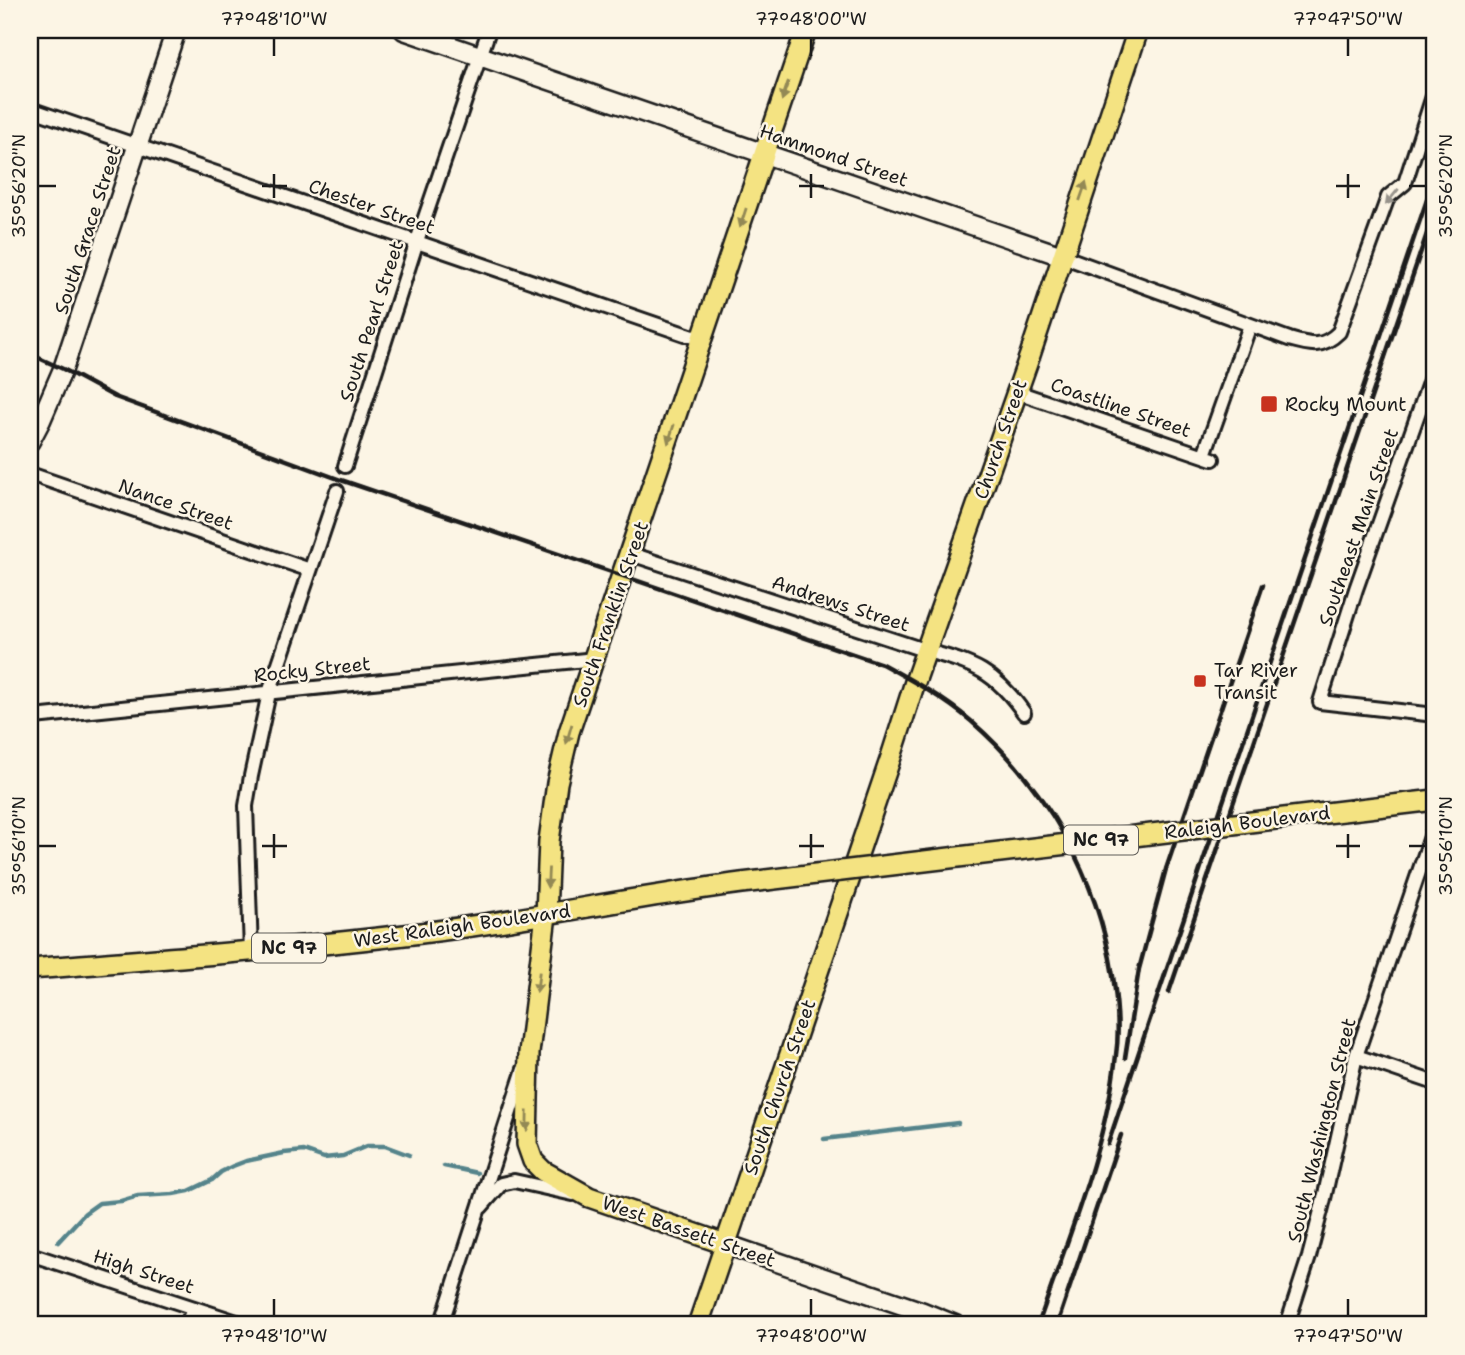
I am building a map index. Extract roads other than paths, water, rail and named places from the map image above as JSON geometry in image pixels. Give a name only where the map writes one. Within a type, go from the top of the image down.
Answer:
[{"type":"main road","name":"South Franklin Street","points":[[529,1053],[546,915],[550,841],[557,783],[569,732],[806,30]]},
{"type":"main road","name":"Church Street","points":[[860,848],[1138,30]]},
{"type":"main road","name":"Raleigh Boulevard","points":[[766,880],[1435,800]]},
{"type":"main road","name":"South Church Street","points":[[698,1325],[860,848]]},
{"type":"main road","name":"West Raleigh Boulevard","points":[[30,969],[251,952],[423,933],[546,915],[654,895],[766,880]]},
{"type":"main road","name":"West Bassett Street","points":[[529,1053],[527,1144],[533,1161],[544,1171],[589,1197],[725,1244]]},
{"type":"street","name":"South Grace Street","points":[[30,441],[63,369],[176,30]]},
{"type":"street","name":"Hammond Street","points":[[404,30],[1062,256],[1289,339],[1315,345],[1332,339],[1339,332],[1388,197],[1405,183],[1435,90]]},
{"type":"street","name":"South Pearl Street","points":[[345,466],[417,241],[489,30]]},
{"type":"street","name":"Chester Street","points":[[30,109],[702,340]]},
{"type":"street","name":"Coastline Street","points":[[1017,392],[1208,457],[1250,325]]},
{"type":"street","name":"Southeast Main Street","points":[[1435,366],[1356,589],[1320,702],[1435,715]]},
{"type":"street","name":"Nance Street","points":[[30,474],[310,570]]},
{"type":"street","points":[[251,952],[246,806],[269,693],[337,491]]},
{"type":"street","name":"Andrews Street","points":[[631,554],[926,651],[964,661],[996,680],[1024,713]]},
{"type":"street","name":"Rocky Street","points":[[34,717],[595,659]]},
{"type":"street","name":"South Washington Street","points":[[1287,1325],[1323,1203],[1356,1056],[1435,825]]},
{"type":"street","name":"South Franklin Street","points":[[441,1325],[529,1053]]},
{"type":"street","points":[[1356,1056],[1435,1083]]},
{"type":"street","name":"South Franklin Street","points":[[477,1213],[501,1184],[514,1181],[589,1197]]},
{"type":"street","name":"West Bassett Street","points":[[725,1244],[921,1319],[955,1325]]},
{"type":"street","name":"High Street","points":[[30,1254],[246,1325]]},
{"type":"street","points":[[187,1325],[193,1308]]},
{"type":"waterway","points":[[824,1139],[958,1123]]},
{"type":"waterway","points":[[58,1242],[85,1213],[99,1203],[189,1191],[246,1161],[304,1151],[324,1158],[343,1156],[367,1146],[385,1146],[409,1155]]},
{"type":"waterway","points":[[444,1166],[477,1173]]},
{"type":"railway","points":[[1108,1144],[1435,176]]},
{"type":"railway","points":[[1169,992],[1435,210]]},
{"type":"railway","points":[[30,354],[115,397],[341,480],[882,664],[950,705],[998,747],[1045,805],[1082,869],[1106,939],[1118,1016],[1116,1055],[1104,1124],[1084,1192],[1038,1325]]},
{"type":"railway","points":[[1125,1058],[1139,969],[1166,869],[1263,585]]},
{"type":"railway","points":[[1057,1325],[1121,1135]]},
{"type":"place","name":"Rocky Mount","points":[[1269,404]]},
{"type":"place","name":"Tar River Transit","points":[[1200,681]]}]
